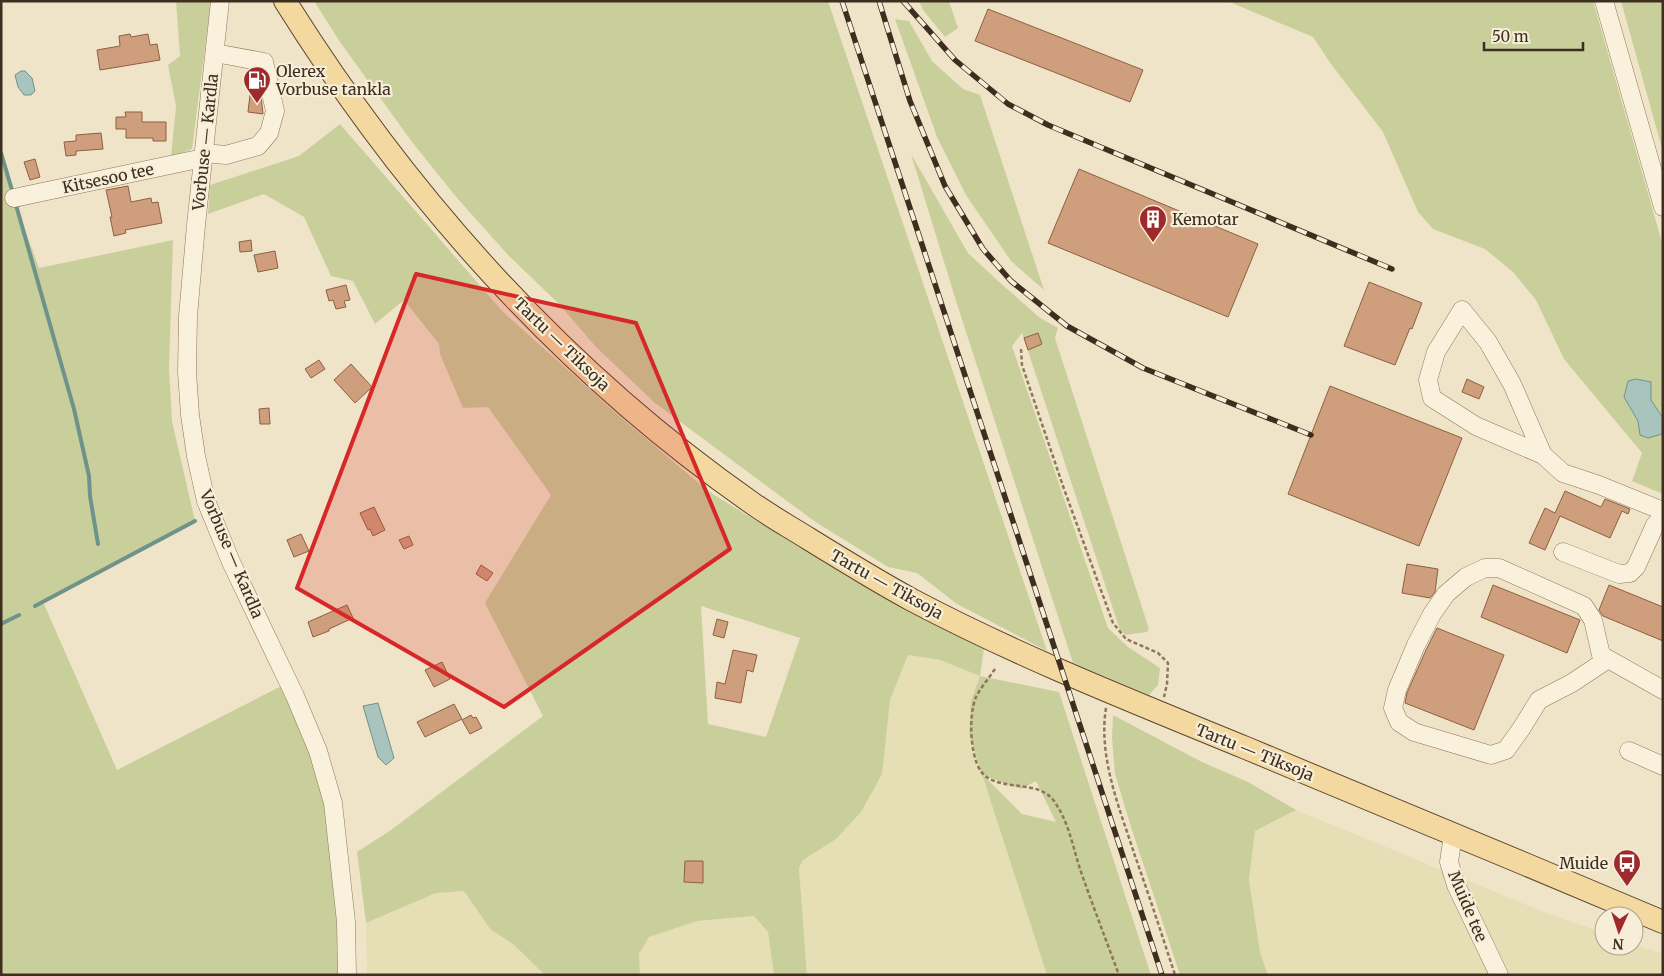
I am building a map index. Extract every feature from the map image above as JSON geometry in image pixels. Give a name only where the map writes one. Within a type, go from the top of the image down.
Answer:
[{"type":"main road","name":"Tartu — Tiksoja","points":[[285,1],[351,100],[407,176],[482,264],[544,328],[614,394],[677,446],[753,504],[856,569],[942,615],[1108,692],[1663,922]]},
{"type":"street","name":"Vorbuse — Kardla","points":[[220,1],[196,225],[188,325],[190,416],[196,456],[206,501],[231,562],[295,696],[318,751],[333,803],[346,922],[347,975]]},
{"type":"street","points":[[1604,1],[1663,207]]},
{"type":"street","name":"Kitsesoo tee","points":[[14,198],[203,155],[226,155],[258,146],[269,133],[275,111],[264,62],[215,52]]},
{"type":"street","points":[[1543,455],[1512,384],[1488,342],[1462,310],[1436,352],[1428,380],[1432,398],[1476,426],[1543,455],[1563,473],[1599,485],[1663,511]]},
{"type":"street","points":[[1562,552],[1619,574],[1630,573],[1636,567],[1655,525],[1663,516]]},
{"type":"street","points":[[1608,659],[1572,683],[1539,700],[1506,750],[1491,755],[1414,732],[1399,722],[1393,708],[1397,690],[1416,645],[1432,614],[1446,594],[1466,577],[1485,568],[1499,568],[1584,606],[1594,620],[1601,655],[1663,690]]},
{"type":"street","points":[[1629,752],[1663,766]]},
{"type":"street","name":"Muide tee","points":[[1453,834],[1449,862],[1456,885],[1499,975]]},
{"type":"path","points":[[1021,350],[1022,365],[1113,624],[1126,639],[1158,653],[1168,664],[1167,684],[1159,713]]},
{"type":"path","points":[[996,669],[976,698],[972,712],[971,729],[976,766],[987,778],[1046,792],[1054,800],[1065,820],[1119,975]]},
{"type":"path","points":[[1108,692],[1104,718],[1106,751],[1112,787],[1175,975]]},
{"type":"highlighted area","points":[[416,274],[636,323],[730,549],[504,707],[297,588]]},
{"type":"shaded area","points":[[908,655],[940,660],[980,676],[971,701],[969,734],[1047,975],[807,975],[799,868],[803,860],[836,839],[861,812],[881,774],[890,700]]},
{"type":"shaded area","points":[[1296,810],[1546,913],[1594,930],[1594,956],[1644,956],[1644,947],[1663,954],[1663,975],[1268,975],[1260,952],[1249,880],[1255,831]]},
{"type":"shaded area","points":[[464,891],[490,929],[513,944],[545,975],[367,975],[366,923],[436,893]]},
{"type":"shaded area","points":[[755,916],[768,932],[774,975],[640,975],[639,954],[649,937],[697,921]]},
{"type":"green space","points":[[176,1],[211,1],[192,149],[171,157],[176,106],[168,65],[180,56]]},
{"type":"green space","points":[[314,1],[828,1],[1047,651],[957,604],[917,573],[888,567],[814,521],[655,403],[596,347],[559,304],[508,255],[457,198],[412,142],[340,42]]},
{"type":"green space","points":[[919,1],[949,1],[958,28],[945,37],[923,10]]},
{"type":"green space","points":[[1227,1],[1593,1],[1663,246],[1663,494],[1632,481],[1642,453],[1564,359],[1536,300],[1513,272],[1485,249],[1433,229],[1418,212],[1383,132],[1331,64],[1313,37]]},
{"type":"green space","points":[[1621,1],[1663,1],[1663,152]]},
{"type":"green space","points":[[895,19],[909,21],[932,61],[963,89],[980,95],[1044,290],[1011,261],[966,195],[937,137]]},
{"type":"green space","points":[[340,124],[503,312],[616,413],[708,491],[849,578],[984,648],[980,676],[940,660],[908,655],[890,700],[882,774],[861,812],[836,839],[803,860],[799,868],[807,975],[774,975],[768,932],[754,916],[697,921],[649,937],[639,954],[640,975],[545,975],[513,944],[490,929],[464,891],[436,893],[366,923],[357,852],[391,830],[543,716],[485,603],[551,495],[488,407],[463,408],[440,354],[439,344],[404,300],[375,324],[353,281],[331,276],[304,217],[264,194],[208,214],[210,185],[299,156]],"holes":[[[701,606],[800,638],[766,737],[708,724]]]},
{"type":"green space","points":[[1,153],[16,205],[39,268],[173,240],[169,368],[172,421],[195,521],[43,602],[117,770],[289,682],[318,751],[347,975],[1,975]]},
{"type":"green space","points":[[911,154],[968,253],[1040,318],[1058,328],[1055,338],[1149,629],[1147,632],[1126,635],[1120,630],[1022,333],[1012,346],[1108,628],[1128,647],[1160,668],[1158,685],[1149,695],[1073,663],[957,304]]},
{"type":"green space","points":[[980,676],[1059,692],[1151,975],[1047,975],[969,734],[971,701]],"holes":[[[983,775],[1021,789],[1036,781],[1056,822],[1022,814]]]},
{"type":"green space","points":[[1113,715],[1202,762],[1248,782],[1296,810],[1255,831],[1249,880],[1260,952],[1268,975],[1180,975],[1115,774],[1112,738]]},
{"type":"water","points":[[25,71],[32,78],[35,91],[31,95],[24,95],[18,87],[15,75]]},
{"type":"water","points":[[1636,379],[1651,382],[1651,400],[1663,418],[1662,434],[1648,438],[1640,435],[1638,421],[1624,397],[1628,381]]},
{"type":"water","points":[[378,703],[394,758],[386,765],[378,757],[363,706]]},
{"type":"building","points":[[988,9],[1143,70],[1130,102],[975,41]]},
{"type":"building","points":[[130,34],[131,37],[148,34],[150,45],[157,44],[160,60],[100,70],[97,50],[120,46],[119,36]]},
{"type":"building","name":"Olerex Vorbuse tankla","points":[[250,95],[261,96],[263,114],[248,112]]},
{"type":"building","points":[[125,112],[142,112],[142,122],[166,122],[166,141],[153,141],[153,138],[126,138],[126,129],[116,129],[116,117],[126,117]]},
{"type":"building","points":[[101,133],[103,149],[76,151],[76,155],[66,156],[64,142],[76,141],[76,135]]},
{"type":"building","points":[[35,159],[40,177],[30,180],[24,162]]},
{"type":"building","name":"Kemotar","points":[[1079,169],[1258,244],[1228,317],[1048,243]]},
{"type":"building","points":[[128,186],[131,202],[151,198],[152,203],[158,202],[162,223],[125,230],[126,233],[114,236],[106,190]]},
{"type":"building","points":[[251,240],[252,251],[240,252],[239,242]]},
{"type":"building","points":[[275,251],[278,268],[258,272],[254,255]]},
{"type":"building","points":[[1369,282],[1422,303],[1395,365],[1344,346]]},
{"type":"building","points":[[346,285],[350,300],[344,301],[346,307],[336,309],[333,300],[329,301],[326,290]]},
{"type":"building","points":[[1038,333],[1042,344],[1028,350],[1024,338]]},
{"type":"building","points":[[319,360],[325,369],[311,378],[305,369]]},
{"type":"building","points":[[351,364],[372,387],[355,403],[334,380]]},
{"type":"building","points":[[1467,379],[1484,387],[1479,399],[1462,392]]},
{"type":"building","points":[[1330,386],[1462,438],[1419,546],[1288,494]]},
{"type":"building","points":[[269,408],[270,424],[260,424],[259,409]]},
{"type":"building","points":[[1565,491],[1601,507],[1605,499],[1630,509],[1628,514],[1622,511],[1610,538],[1560,516],[1545,550],[1529,543],[1545,508],[1555,513]]},
{"type":"building","points":[[374,507],[385,530],[373,536],[360,513]]},
{"type":"building","points":[[301,534],[309,551],[294,557],[287,540]]},
{"type":"building","points":[[409,536],[413,545],[404,549],[399,540]]},
{"type":"building","points":[[1407,564],[1438,569],[1435,592],[1430,598],[1402,593]]},
{"type":"building","points":[[481,565],[493,573],[487,581],[476,574]]},
{"type":"building","points":[[1493,585],[1580,620],[1567,653],[1481,617]]},
{"type":"building","points":[[1609,585],[1663,607],[1663,641],[1603,616],[1599,610]]},
{"type":"building","points":[[347,605],[353,618],[313,637],[308,622]]},
{"type":"building","points":[[717,619],[728,622],[724,638],[713,635]]},
{"type":"building","points":[[1437,628],[1504,655],[1474,730],[1405,703],[1407,693]]},
{"type":"building","points":[[733,650],[757,655],[753,672],[747,670],[741,703],[715,698],[717,682],[725,684]]},
{"type":"building","points":[[442,662],[450,679],[434,687],[425,670]]},
{"type":"building","points":[[454,704],[462,719],[425,737],[417,722]]},
{"type":"building","points":[[471,715],[473,718],[476,717],[482,728],[470,734],[462,720]]},
{"type":"building","points":[[685,861],[703,861],[703,883],[684,882]]},
{"type":"waterway","points":[[1,153],[12,190]]},
{"type":"waterway","points":[[19,205],[16,205],[74,409],[89,476],[90,496],[98,544]]},
{"type":"waterway","points":[[35,606],[195,521]]},
{"type":"waterway","points":[[1,624],[19,615]]},
{"type":"railway","points":[[842,1],[1162,975]]},
{"type":"railway","points":[[879,1],[910,101],[945,186],[983,249],[1011,281],[1067,326],[1143,368],[1311,435]]},
{"type":"railway","points":[[903,1],[955,60],[1008,104],[1048,125],[1392,269]]},
{"type":"place","name":"Olerex Vorbuse tankla","points":[[257,104]]},
{"type":"place","name":"Kemotar","points":[[1153,243]]},
{"type":"place","name":"Muide","points":[[1627,887]]}]
